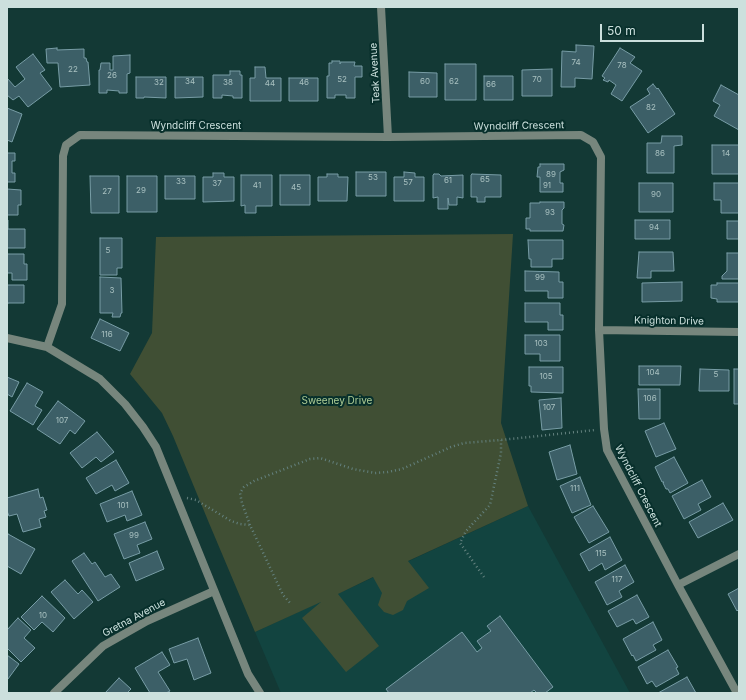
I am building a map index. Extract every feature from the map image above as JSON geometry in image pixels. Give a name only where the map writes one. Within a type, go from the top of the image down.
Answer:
[{"type":"street","name":"Teak Avenue","points":[[381,7],[388,137]]},
{"type":"street","name":"Wyndcliff Crescent","points":[[47,347],[62,304],[64,156],[66,145],[80,135],[388,137],[581,135],[593,142],[601,157],[600,330],[604,429],[608,450],[678,585],[737,693]]},
{"type":"street","name":"Knighton Drive","points":[[600,330],[739,332]]},
{"type":"street","points":[[7,338],[47,347],[100,379],[125,404],[143,427],[156,448],[248,674],[260,693]]},
{"type":"street","points":[[678,585],[739,554]]},
{"type":"street","name":"Gretna Avenue","points":[[54,693],[103,646],[147,621],[214,591]]},
{"type":"path","points":[[291,604],[283,595],[250,525],[242,503],[240,493],[244,487],[254,481],[310,459],[320,458],[353,469],[375,473],[388,472],[402,469],[451,447],[464,443],[604,429]]},
{"type":"path","points":[[484,577],[460,543],[466,531],[490,505],[501,453],[502,440]]},
{"type":"path","points":[[175,495],[196,500],[231,521],[250,525]]},
{"type":"shaded area","points":[[528,506],[630,693],[281,693],[255,632]]},
{"type":"green space","name":"Sweeney Drive","points":[[513,234],[501,423],[528,506],[408,561],[429,588],[407,601],[403,610],[393,615],[384,612],[378,605],[382,593],[373,577],[338,594],[379,646],[346,672],[302,618],[321,602],[255,632],[162,413],[130,374],[152,333],[156,237]]},
{"type":"building","points":[[576,45],[594,46],[592,79],[575,78],[575,87],[561,87],[562,51],[576,52]]},
{"type":"building","points":[[57,48],[57,50],[84,49],[84,58],[86,58],[88,62],[90,85],[60,87],[58,63],[47,63],[46,49]]},
{"type":"building","points":[[620,48],[635,57],[630,63],[642,71],[622,101],[611,94],[616,85],[609,80],[608,82],[603,80],[605,78],[602,76]]},
{"type":"building","points":[[33,54],[45,70],[40,73],[52,89],[28,107],[19,96],[13,100],[7,95],[7,78],[15,87],[25,79],[16,67]]},
{"type":"building","points":[[130,55],[130,73],[127,74],[127,93],[107,90],[107,93],[99,93],[99,70],[101,63],[110,63],[110,70],[113,70],[113,56]]},
{"type":"building","points":[[332,61],[340,61],[340,64],[341,62],[355,62],[354,66],[362,66],[362,77],[355,77],[355,98],[346,98],[346,95],[335,95],[335,98],[327,98],[327,76],[329,76],[329,63],[332,63]]},
{"type":"building","points":[[445,64],[476,64],[476,100],[445,100]]},
{"type":"building","points":[[255,67],[265,67],[266,78],[281,78],[281,101],[250,101],[250,78],[255,78]]},
{"type":"building","points":[[552,69],[552,96],[522,96],[522,70]]},
{"type":"building","points":[[230,71],[240,71],[240,75],[242,75],[242,98],[233,98],[233,96],[222,95],[222,98],[213,98],[213,75],[230,75]]},
{"type":"building","points":[[409,72],[437,73],[437,97],[409,97]]},
{"type":"building","points":[[484,76],[513,76],[513,100],[484,100]]},
{"type":"building","points":[[136,77],[166,77],[166,98],[136,98]]},
{"type":"building","points":[[175,77],[203,77],[203,97],[175,98]]},
{"type":"building","points":[[289,78],[318,78],[318,101],[289,101]]},
{"type":"building","points":[[653,84],[657,89],[658,88],[675,114],[648,133],[630,107],[650,94],[647,89]]},
{"type":"building","points":[[721,85],[739,95],[739,130],[714,116],[720,105],[713,101]]},
{"type":"building","points":[[7,108],[22,114],[12,142],[7,140]]},
{"type":"building","points":[[662,136],[682,136],[682,145],[674,146],[674,173],[647,173],[647,143],[661,143]]},
{"type":"building","points":[[712,145],[739,145],[739,174],[712,174]]},
{"type":"building","points":[[7,153],[15,153],[15,161],[12,161],[12,173],[15,173],[15,182],[7,182]]},
{"type":"building","points":[[540,164],[564,164],[564,170],[560,172],[560,183],[563,183],[563,192],[540,192],[540,177],[537,177],[538,167],[540,167]]},
{"type":"building","points":[[356,172],[386,172],[386,196],[356,196]]},
{"type":"building","points":[[404,172],[415,173],[415,177],[424,177],[424,201],[394,201],[394,177],[404,177]]},
{"type":"building","points":[[213,173],[224,173],[224,177],[234,177],[234,201],[203,202],[203,177],[213,177]]},
{"type":"building","points":[[327,174],[338,174],[338,177],[348,177],[347,201],[318,201],[318,177],[327,177]]},
{"type":"building","points":[[434,174],[439,174],[441,176],[463,175],[463,198],[457,197],[457,205],[449,205],[448,198],[448,209],[438,209],[438,197],[433,198]]},
{"type":"building","points":[[472,174],[501,175],[501,197],[485,197],[485,202],[477,202],[477,197],[471,197]]},
{"type":"building","points":[[241,175],[272,175],[272,206],[256,206],[256,213],[245,213],[245,205],[241,206]]},
{"type":"building","points":[[280,175],[310,175],[310,205],[280,205]]},
{"type":"building","points":[[90,176],[119,176],[119,213],[91,213]]},
{"type":"building","points":[[127,176],[157,176],[157,212],[127,212]]},
{"type":"building","points":[[165,176],[195,176],[195,199],[165,199]]},
{"type":"building","points":[[639,183],[673,183],[673,212],[639,212]]},
{"type":"building","points":[[714,183],[739,183],[739,213],[721,213],[721,200],[714,200]]},
{"type":"building","points":[[7,189],[21,190],[21,205],[18,205],[18,215],[7,215]]},
{"type":"building","points":[[564,202],[564,208],[562,210],[562,224],[564,225],[563,231],[530,231],[530,229],[526,229],[526,218],[530,218],[530,203]]},
{"type":"building","points":[[7,220],[8,229],[25,229],[25,248],[7,248]]},
{"type":"building","points":[[635,220],[670,220],[670,239],[635,239]]},
{"type":"building","points":[[727,221],[739,221],[739,239],[727,239]]},
{"type":"building","points":[[100,238],[122,238],[122,268],[117,268],[117,275],[100,275]]},
{"type":"building","points":[[528,240],[563,240],[563,259],[552,259],[552,267],[531,267]]},
{"type":"building","points":[[639,252],[673,252],[674,271],[651,271],[651,278],[637,278]]},
{"type":"building","points":[[727,253],[739,253],[739,279],[722,279],[722,276],[727,271]]},
{"type":"building","points":[[7,254],[24,254],[24,264],[27,264],[27,280],[12,280],[12,273],[7,273]]},
{"type":"building","points":[[525,271],[559,272],[559,282],[563,282],[563,298],[548,298],[548,291],[525,291]]},
{"type":"building","points":[[100,277],[121,278],[122,313],[120,317],[112,317],[113,313],[100,313]]},
{"type":"building","points":[[682,282],[682,301],[642,302],[642,283]]},
{"type":"building","points":[[717,283],[739,283],[739,302],[717,302],[717,299],[711,298],[711,285],[717,285]]},
{"type":"building","points":[[7,285],[24,285],[24,303],[8,303],[7,305]]},
{"type":"building","points":[[525,303],[560,303],[560,315],[563,315],[563,330],[548,330],[548,322],[525,322]]},
{"type":"building","points":[[100,319],[129,333],[120,351],[91,338]]},
{"type":"building","points":[[525,335],[560,335],[560,361],[540,361],[540,354],[525,354]]},
{"type":"building","points":[[639,366],[681,366],[680,385],[639,385]]},
{"type":"building","points":[[529,367],[563,367],[563,393],[531,392],[531,386],[529,386]]},
{"type":"building","points":[[700,369],[729,370],[729,391],[699,391]]},
{"type":"building","points":[[734,369],[739,369],[739,404],[734,404]]},
{"type":"building","points":[[7,377],[19,382],[12,397],[7,394]]},
{"type":"building","points":[[27,383],[43,392],[35,406],[42,410],[33,425],[10,411]]},
{"type":"building","points":[[638,389],[660,389],[660,419],[639,419]]},
{"type":"building","points":[[561,398],[562,428],[542,430],[539,400]]},
{"type":"building","points":[[58,401],[85,421],[75,434],[70,430],[60,444],[37,429]]},
{"type":"building","points":[[664,423],[676,449],[656,457],[645,431]]},
{"type":"building","points":[[97,432],[114,452],[101,462],[96,457],[82,468],[70,453]]},
{"type":"building","points":[[570,445],[577,474],[557,480],[549,452]]},
{"type":"building","points":[[674,457],[688,483],[670,493],[668,489],[666,489],[663,483],[664,482],[662,482],[655,467]]},
{"type":"building","points":[[116,460],[129,483],[115,491],[112,485],[96,494],[86,478]]},
{"type":"building","points":[[580,477],[591,505],[572,513],[560,486]]},
{"type":"building","points":[[702,480],[711,497],[698,504],[701,510],[684,519],[672,496]]},
{"type":"building","points":[[38,489],[40,498],[43,497],[47,510],[44,511],[46,517],[39,519],[41,527],[23,532],[17,514],[9,516],[7,511],[7,498]]},
{"type":"building","points":[[132,491],[142,515],[127,521],[125,515],[107,522],[100,504]]},
{"type":"building","points":[[723,503],[733,520],[698,538],[689,522]]},
{"type":"building","points":[[593,506],[609,532],[589,543],[574,517]]},
{"type":"building","points":[[145,522],[152,539],[137,545],[140,553],[124,559],[114,534]]},
{"type":"building","points":[[8,534],[35,549],[21,574],[7,566]]},
{"type":"building","points":[[610,537],[622,560],[605,570],[602,563],[589,571],[580,554]]},
{"type":"building","points":[[157,551],[164,569],[136,581],[129,563]]},
{"type":"building","points":[[84,553],[92,564],[95,562],[105,577],[111,574],[120,587],[98,601],[72,561]]},
{"type":"building","points":[[625,565],[634,582],[619,591],[622,597],[607,605],[595,582]]},
{"type":"building","points":[[65,580],[78,594],[82,590],[93,602],[74,619],[51,592]]},
{"type":"building","points":[[739,588],[739,609],[737,611],[728,594]]},
{"type":"building","points":[[637,595],[649,617],[636,624],[633,619],[617,627],[608,611]]},
{"type":"building","points":[[42,596],[65,618],[53,632],[42,622],[34,630],[21,617]]},
{"type":"building","points":[[500,616],[553,687],[545,693],[537,693],[534,690],[530,693],[389,693],[386,689],[462,632],[477,652],[482,648],[477,641],[491,631],[487,626]]},
{"type":"building","points":[[18,618],[31,630],[24,638],[35,648],[21,662],[7,648],[7,630]]},
{"type":"building","points":[[653,622],[662,640],[653,645],[656,650],[636,661],[623,639]]},
{"type":"building","points":[[198,638],[211,673],[194,680],[187,659],[174,663],[169,649]]},
{"type":"building","points":[[668,650],[678,667],[676,668],[679,674],[656,687],[652,681],[647,684],[638,667]]},
{"type":"building","points":[[162,652],[170,665],[158,672],[170,691],[166,693],[150,693],[135,668]]},
{"type":"building","points":[[7,655],[19,664],[8,679],[7,678]]},
{"type":"building","points":[[687,677],[696,693],[658,693]]},
{"type":"building","points":[[119,678],[131,689],[127,693],[105,693]]}]
